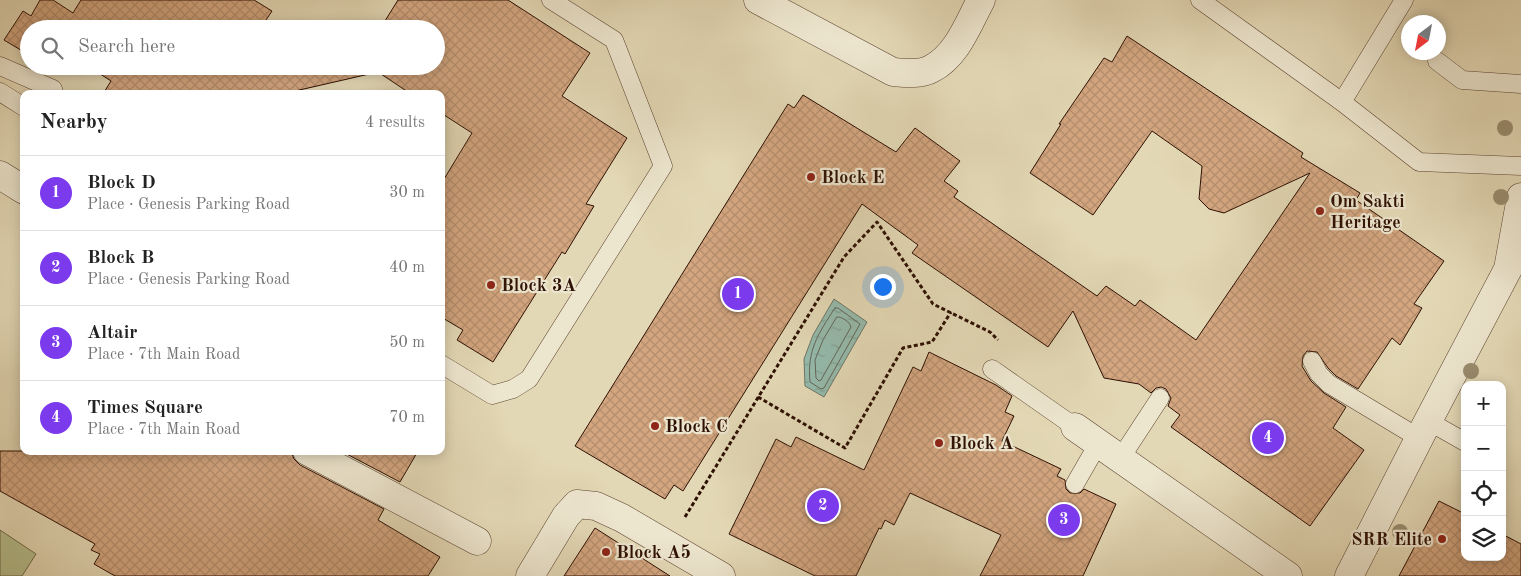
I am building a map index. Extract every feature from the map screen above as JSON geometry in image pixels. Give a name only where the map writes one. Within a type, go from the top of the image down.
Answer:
[{"type":"street","points":[[758,0],[893,72],[912,73],[930,70],[950,56],[981,0]]},
{"type":"street","points":[[0,175],[20,188]]},
{"type":"street","points":[[1349,576],[1423,429],[1514,273],[1521,197]]},
{"type":"street","points":[[1075,427],[1288,576]]},
{"type":"street","points":[[315,455],[477,541]]},
{"type":"street","points":[[530,576],[566,516],[577,504],[596,506],[622,518],[721,576]]},
{"type":"lane","points":[[445,366],[492,395],[512,389],[529,379],[663,166],[614,40],[551,0]]},
{"type":"lane","points":[[1200,0],[1342,102],[1419,162],[1521,166]]},
{"type":"lane","points":[[1342,102],[1404,0]]},
{"type":"lane","points":[[1437,61],[1462,80],[1521,84]]},
{"type":"lane","points":[[0,66],[20,75]]},
{"type":"lane","points":[[21,75],[53,89]]},
{"type":"lane","points":[[0,92],[20,104]]},
{"type":"lane","points":[[1312,361],[1319,374],[1329,384],[1423,429],[1461,441]]},
{"type":"lane","points":[[992,369],[1075,427]]},
{"type":"lane","points":[[1120,459],[1160,398]]},
{"type":"lane","points":[[1075,484],[1098,444]]},
{"type":"path","points":[[683,519],[844,257],[877,222],[934,304],[990,332],[999,342]]},
{"type":"path","points":[[758,397],[846,448],[903,348],[932,342],[951,312]]},
{"type":"green space","points":[[0,530],[36,554],[22,576],[0,576]]},
{"type":"water","points":[[834,299],[867,322],[824,397],[805,386],[804,359],[813,335]]},
{"type":"building","points":[[40,0],[53,0],[73,13],[81,0],[254,0],[272,11],[266,20],[20,20],[20,50],[4,40],[23,11],[31,16]]},
{"type":"building","points":[[398,0],[508,0],[590,53],[562,96],[627,138],[586,204],[594,206],[565,254],[562,252],[493,362],[457,340],[463,330],[445,319],[445,177],[472,133],[445,116],[445,90],[405,90],[382,75],[445,75],[445,20],[386,20]]},
{"type":"building","points":[[1127,36],[1303,153],[1301,157],[1360,193],[1356,200],[1444,261],[1414,304],[1422,308],[1400,345],[1392,338],[1358,389],[1336,376],[1317,352],[1307,351],[1303,356],[1302,366],[1311,381],[1324,393],[1346,407],[1333,428],[1364,450],[1310,526],[1171,427],[1180,415],[1168,406],[1171,398],[1166,389],[1156,388],[1151,393],[1139,384],[1104,378],[1073,311],[1048,347],[912,253],[918,245],[862,204],[683,491],[674,485],[665,499],[575,446],[788,104],[794,108],[803,95],[896,152],[915,128],[960,161],[944,181],[958,191],[954,197],[1097,296],[1106,286],[1135,306],[1140,300],[1196,340],[1310,173],[1224,213],[1209,209],[1199,199],[1202,166],[1152,131],[1093,215],[1030,173],[1061,124],[1059,124],[1104,58],[1112,62]]},
{"type":"building","points":[[102,75],[365,75],[299,90],[105,90],[111,81]]},
{"type":"building","points":[[929,352],[996,385],[1012,396],[1005,412],[1014,416],[1002,441],[1061,469],[1057,476],[1065,480],[1066,489],[1070,493],[1080,493],[1084,489],[1116,504],[1083,576],[980,576],[1001,535],[910,493],[894,525],[885,520],[881,529],[879,528],[856,576],[815,576],[729,534],[776,439],[791,447],[796,437],[864,470],[913,367],[921,371]]},
{"type":"building","points":[[0,451],[20,451],[20,455],[292,455],[300,465],[384,509],[378,520],[440,557],[428,576],[115,576],[94,564],[100,554],[91,550],[95,544],[0,491]]},
{"type":"building","points":[[349,455],[416,455],[400,482]]},
{"type":"building","name":"SRR Elite","points":[[1439,501],[1461,512],[1461,561],[1506,561],[1506,536],[1521,544],[1521,576],[1399,576]]},
{"type":"building","name":"Block A5","points":[[595,528],[670,576],[564,576]]},
{"type":"place","name":"Block E","points":[[811,177]]},
{"type":"place","name":"Om Sakti Heritage","points":[[1320,211]]},
{"type":"place","name":"Block 3A","points":[[491,285]]},
{"type":"place","name":"Block D","points":[[738,294]]},
{"type":"place","name":"Block C","points":[[655,426]]},
{"type":"place","name":"Times Square","points":[[1268,438]]},
{"type":"place","name":"Block A","points":[[939,443]]},
{"type":"place","name":"Block B","points":[[823,506]]},
{"type":"place","name":"Altair","points":[[1064,520]]},
{"type":"place","name":"SRR Elite","points":[[1442,539]]},
{"type":"place","name":"Block A5","points":[[606,552]]}]
